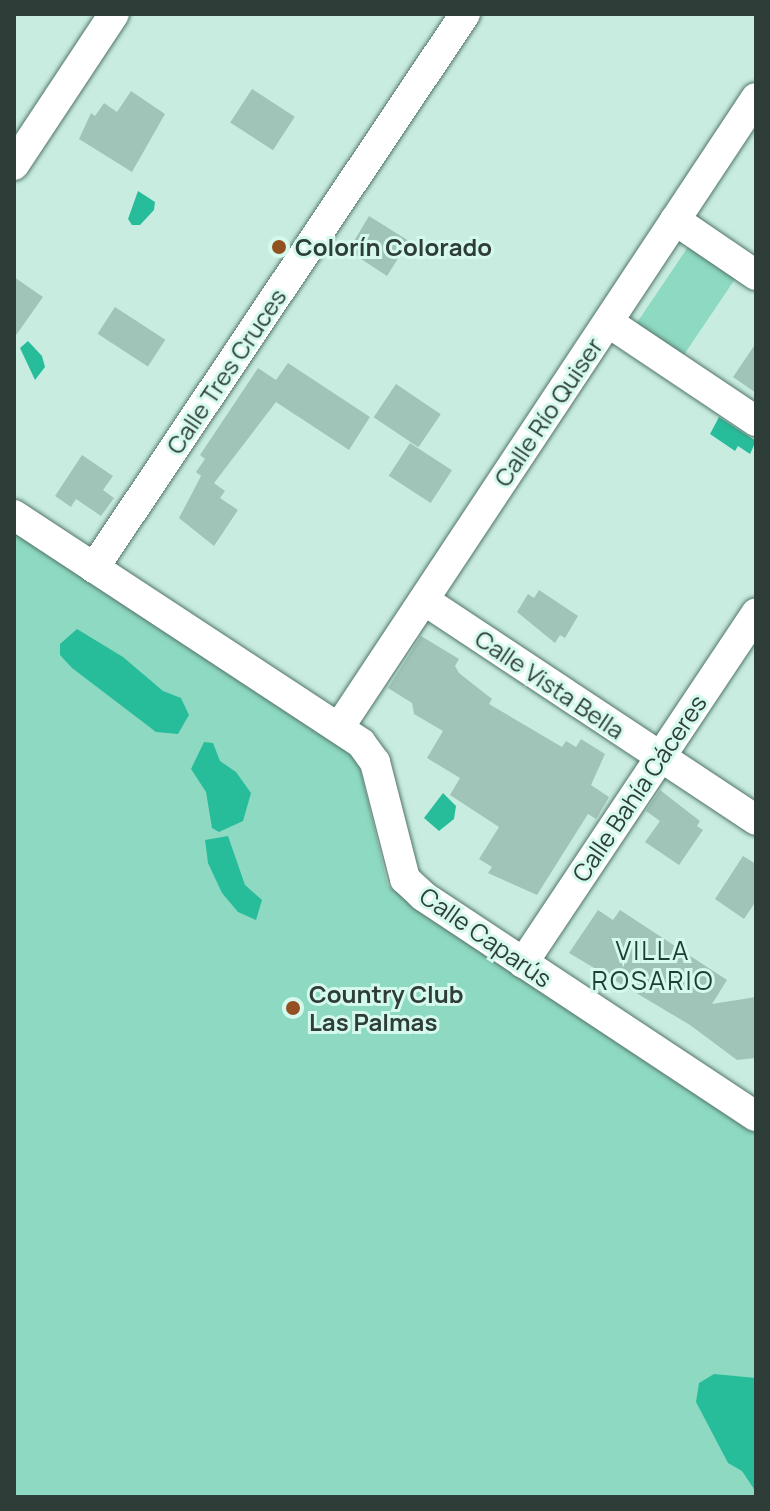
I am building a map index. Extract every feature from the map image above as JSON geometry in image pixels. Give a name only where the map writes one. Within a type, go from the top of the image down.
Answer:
[{"type":"street","points":[[14,165],[114,14]]},
{"type":"street","name":"Calle Tres Cruces","points":[[94,568],[465,14]]},
{"type":"street","name":"Calle Río Quiser","points":[[340,726],[756,98]]},
{"type":"street","points":[[675,220],[756,275]]},
{"type":"street","points":[[608,322],[756,421]]},
{"type":"street","name":"Calle Caparús","points":[[14,515],[340,726],[375,762],[405,879],[523,963],[756,1116]]},
{"type":"street","name":"Calle Vista Bella","points":[[424,600],[756,820]]},
{"type":"street","name":"Calle Bahía Cáceres","points":[[523,963],[756,613]]},
{"type":"shaded area","points":[[138,191],[155,202],[154,210],[140,225],[132,225],[128,219]]},
{"type":"shaded area","points":[[690,244],[737,276],[682,357],[635,325]]},
{"type":"shaded area","points":[[28,341],[42,356],[45,367],[35,380],[20,348]]},
{"type":"shaded area","points":[[719,417],[756,441],[750,454],[738,446],[735,451],[710,434]]},
{"type":"shaded area","name":"Country Club Las Palmas","points":[[14,523],[355,747],[388,886],[756,1131],[756,1497],[14,1497]]},
{"type":"shaded area","points":[[77,629],[123,657],[163,691],[181,698],[189,715],[178,734],[156,732],[72,668],[60,655],[60,644]]},
{"type":"shaded area","points":[[204,742],[213,743],[220,761],[236,772],[251,793],[243,821],[219,832],[212,828],[206,792],[191,769]]},
{"type":"shaded area","points":[[443,793],[456,806],[454,819],[439,831],[424,818]]},
{"type":"shaded area","points":[[228,836],[245,885],[262,900],[256,920],[238,912],[222,893],[208,863],[205,840]]},
{"type":"shaded area","points":[[714,1374],[756,1378],[756,1492],[742,1471],[728,1463],[696,1402],[699,1383]]},
{"type":"building","points":[[252,89],[295,117],[273,150],[230,123]]},
{"type":"building","points":[[131,91],[165,114],[132,172],[79,139],[91,113],[95,116],[104,103],[117,112]]},
{"type":"building","points":[[369,216],[409,241],[387,276],[352,253],[351,246]]},
{"type":"building","points":[[14,277],[43,297],[14,338]]},
{"type":"building","points":[[115,307],[165,340],[148,367],[98,334]]},
{"type":"building","points":[[756,343],[756,393],[733,377]]},
{"type":"building","points":[[288,363],[370,417],[349,450],[276,402],[214,483],[225,491],[220,498],[238,510],[214,546],[179,518],[201,476],[196,472],[205,459],[200,455],[258,368],[276,380]]},
{"type":"building","points":[[396,384],[441,414],[418,447],[374,417]]},
{"type":"building","points":[[410,443],[452,470],[431,503],[389,476]]},
{"type":"building","points":[[82,455],[113,476],[103,490],[114,498],[101,516],[76,499],[71,507],[55,496]]},
{"type":"building","points":[[539,590],[578,616],[565,638],[560,635],[555,643],[517,612],[528,594],[534,598]]},
{"type":"building","points":[[421,636],[459,659],[455,666],[459,673],[492,699],[489,704],[562,747],[566,741],[576,747],[581,739],[605,754],[591,785],[609,797],[596,819],[588,814],[537,895],[488,873],[492,867],[479,859],[499,827],[450,795],[460,778],[427,758],[443,731],[414,714],[412,703],[388,688]]},
{"type":"building","points":[[660,790],[700,821],[697,826],[703,830],[679,865],[645,842],[660,821],[646,811]]},
{"type":"building","points":[[743,856],[756,864],[756,901],[744,919],[715,899]]},
{"type":"building","points":[[598,910],[613,920],[620,910],[727,980],[712,1004],[756,997],[756,1058],[737,1060],[690,1025],[569,953]]},
{"type":"place","name":"Colorín Colorado","points":[[279,247]]},
{"type":"place","name":"Country Club Las Palmas","points":[[293,1008]]},
{"type":"district","name":"VILLA ROSARIO","points":[[653,966]]}]
